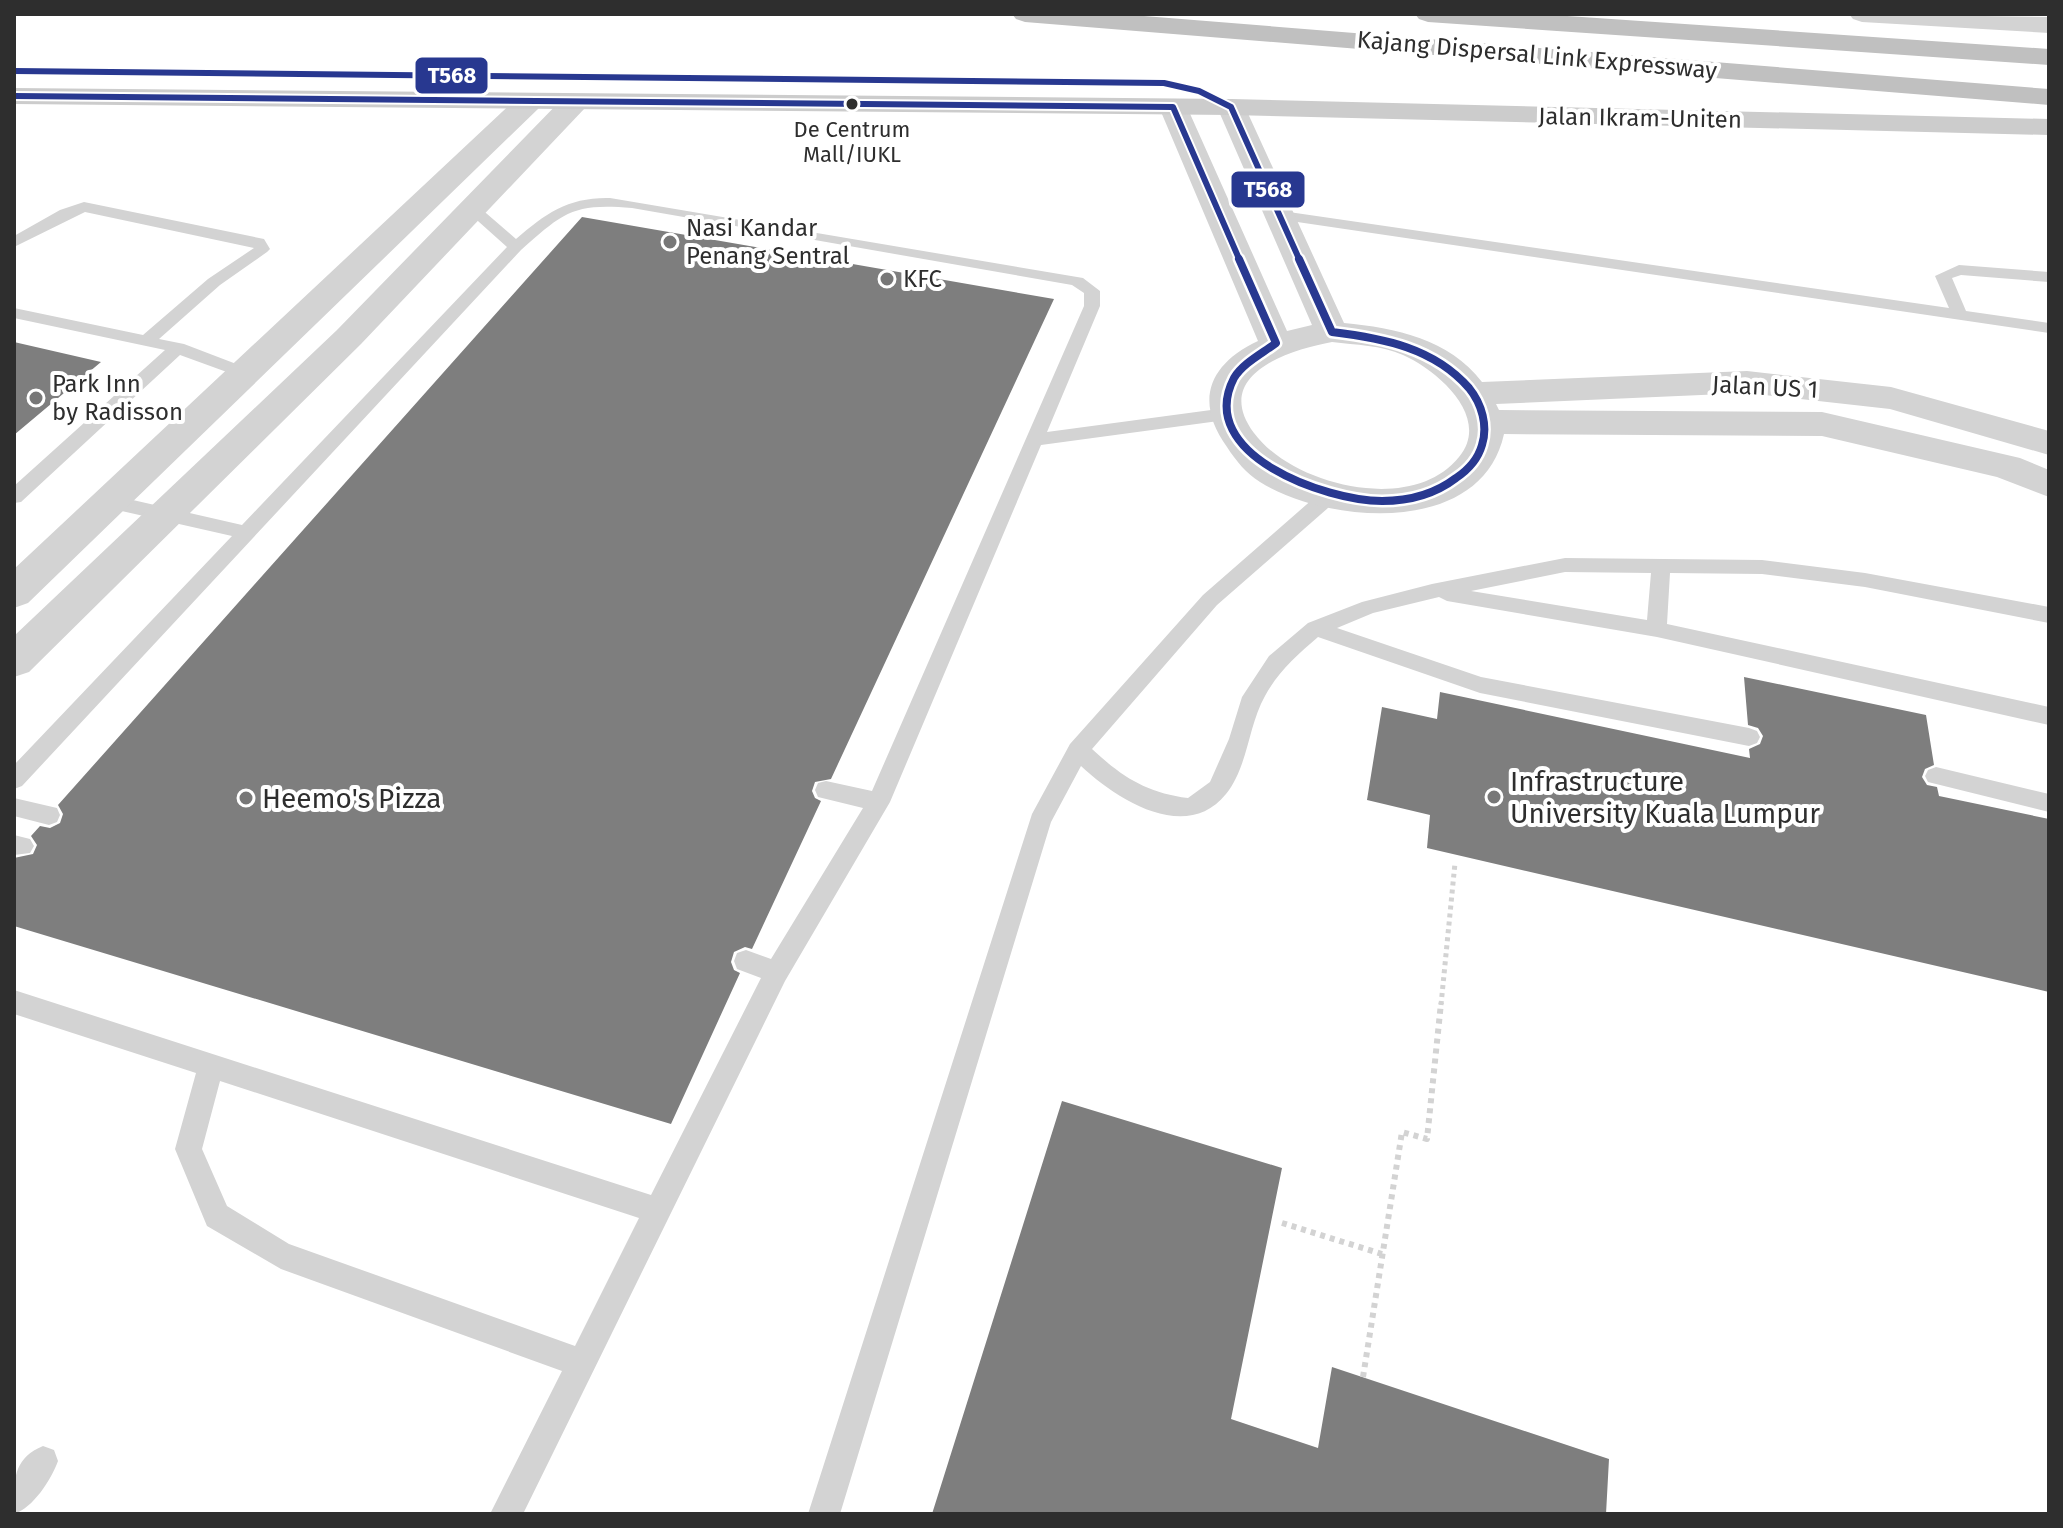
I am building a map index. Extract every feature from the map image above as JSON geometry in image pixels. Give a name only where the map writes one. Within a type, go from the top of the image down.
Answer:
[{"type":"highway","name":"Kajang Dispersal Link Expressway","points":[[1025,14],[2049,97]]},
{"type":"highway","name":"Kajang Dispersal Link Expressway","points":[[1428,14],[2049,57]]},
{"type":"main road","name":"Jalan Ikram-Uniten","points":[[14,71],[443,78],[1164,83],[1194,87],[1218,96],[1231,107]]},
{"type":"main road","points":[[443,78],[548,88],[571,94],[575,102]]},
{"type":"main road","name":"Jalan Ikram-Uniten","points":[[14,96],[1231,107],[2049,127]]},
{"type":"street","points":[[1862,14],[2049,25]]},
{"type":"street","points":[[14,661],[474,210],[575,102]]},
{"type":"street","points":[[14,593],[528,103]]},
{"type":"street","points":[[1173,107],[1276,343]]},
{"type":"street","points":[[1231,107],[1332,332]]},
{"type":"street","points":[[1332,332],[1375,336],[1416,348],[1450,368],[1481,408],[1485,447],[1470,470],[1444,487],[1410,498],[1370,501],[1329,496],[1289,482],[1258,463],[1236,439],[1226,414],[1227,392],[1236,372],[1253,355],[1276,343],[1332,332]]},
{"type":"street","name":"Jalan US 1","points":[[1481,408],[1747,382],[1891,398],[2049,443]]},
{"type":"street","name":"Jalan US 1","points":[[1481,408],[1822,424],[2007,467],[2049,484]]},
{"type":"lane","points":[[14,780],[516,247],[559,210],[590,200],[632,204],[1077,281],[1092,291],[1092,306],[879,802],[776,973],[506,1514]]},
{"type":"lane","points":[[18,240],[65,213],[84,207],[259,242],[262,249],[214,282],[145,342]]},
{"type":"lane","points":[[474,210],[516,247]]},
{"type":"lane","points":[[1282,216],[2049,328]]},
{"type":"lane","points":[[1960,315],[1943,276],[1959,270],[2049,277]]},
{"type":"lane","points":[[14,313],[178,348],[246,374]]},
{"type":"lane","points":[[14,497],[178,348]]},
{"type":"lane","points":[[1035,440],[1226,414]]},
{"type":"lane","points":[[824,1514],[1040,821],[1078,750],[1210,600],[1329,496]]},
{"type":"lane","points":[[111,502],[246,533]]},
{"type":"lane","points":[[1078,750],[1121,789],[1154,804],[1192,808],[1218,788],[1240,739],[1253,697],[1276,662],[1315,628],[1369,607],[1432,591],[1565,565],[1762,567],[1865,580],[2049,615]]},
{"type":"lane","points":[[1657,629],[1661,565]]},
{"type":"lane","points":[[1432,591],[1657,629],[2049,716]]},
{"type":"lane","points":[[1315,628],[1480,685],[1749,737]]},
{"type":"lane","points":[[1936,776],[2049,803]]},
{"type":"lane","points":[[826,790],[879,802]]},
{"type":"lane","points":[[14,807],[49,815]]},
{"type":"lane","points":[[746,961],[776,973]]},
{"type":"lane","points":[[14,1002],[659,1211]]},
{"type":"lane","points":[[211,1066],[188,1149],[217,1216],[281,1255],[582,1363]]},
{"type":"lane","points":[[14,1499],[43,1461]]},
{"type":"path","points":[[1363,1377],[1402,1132],[1427,1139],[1455,863]]},
{"type":"path","points":[[1282,1223],[1382,1254]]},
{"type":"building","points":[[582,217],[1054,299],[831,779],[815,782],[812,791],[815,798],[821,801],[752,949],[745,947],[734,952],[731,962],[734,970],[740,973],[671,1124],[14,926],[14,858],[33,854],[37,845],[31,836],[40,826],[50,828],[60,823],[63,814],[58,805]]},
{"type":"building","name":"Park Inn by Radisson","points":[[14,342],[101,362],[14,435]]},
{"type":"building","points":[[1744,677],[1926,715],[1934,765],[1925,769],[1922,777],[1927,785],[1937,787],[1939,796],[2049,819],[2049,992],[1427,848],[1430,815],[1367,800],[1382,707],[1437,719],[1440,692],[1750,758],[1749,749],[1760,744],[1763,736],[1758,728],[1748,725]]},
{"type":"building","points":[[1062,1101],[1282,1168],[1231,1419],[1318,1448],[1332,1367],[1609,1459],[1606,1514],[932,1514]]},
{"type":"transit line","name":"T568","points":[[14,71],[1164,83],[1191,88],[1216,97],[1231,107],[1332,332],[1406,346],[1454,373],[1480,406],[1484,421],[1483,443],[1471,466],[1447,484],[1410,499],[1381,501],[1330,494],[1305,486],[1259,460],[1242,443],[1227,410],[1232,383],[1242,369],[1276,343],[1173,107],[14,96]]},
{"type":"place","name":"De Centrum Mall/IUKL","points":[[852,104]]},
{"type":"place","name":"Nasi Kandar Penang Sentral","points":[[670,242]]},
{"type":"place","name":"KFC","points":[[887,279]]},
{"type":"place","name":"Park Inn by Radisson","points":[[36,398]]},
{"type":"place","name":"Infrastructure University Kuala Lumpur","points":[[1494,797]]},
{"type":"place","name":"Heemo's Pizza","points":[[246,798]]}]
